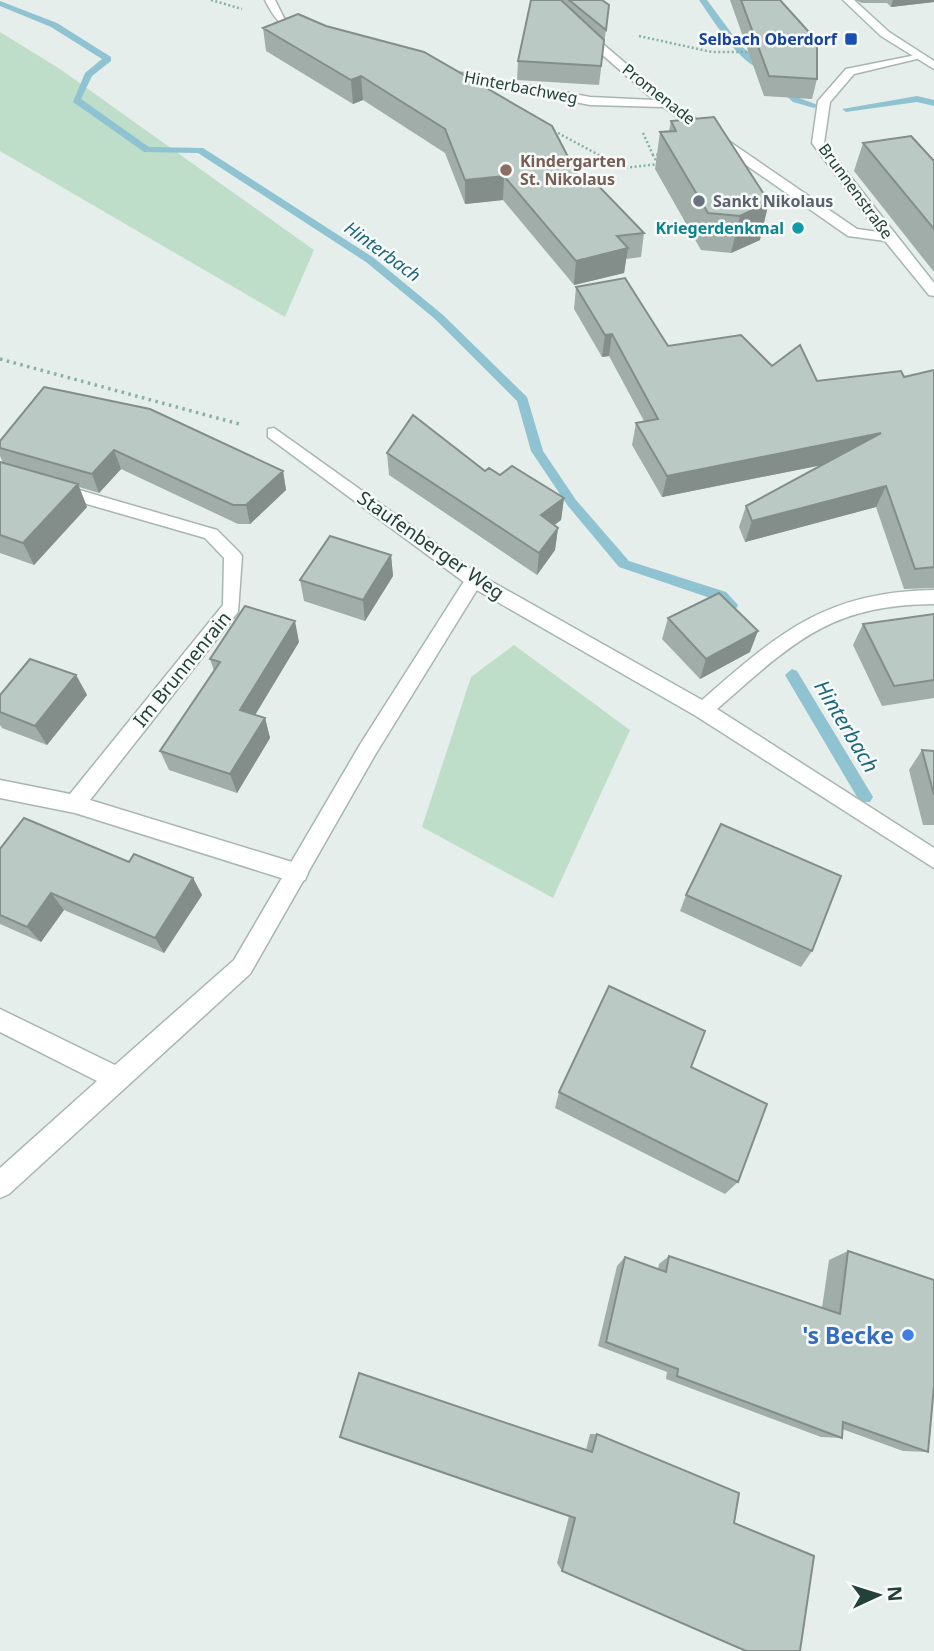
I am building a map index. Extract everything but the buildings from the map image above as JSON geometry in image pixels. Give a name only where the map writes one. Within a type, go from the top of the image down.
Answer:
[{"type":"street","points":[[270,0],[280,20],[322,40]]},
{"type":"street","name":"Promenade","points":[[545,0],[666,104],[853,233],[889,238]]},
{"type":"street","points":[[848,0],[885,34],[934,66]]},
{"type":"street","name":"Brunnenstraße","points":[[917,56],[850,71],[824,101],[818,143],[889,238],[934,292]]},
{"type":"street","name":"Hinterbachweg","points":[[422,69],[590,101],[666,104]]},
{"type":"street","name":"Staufenberger Weg","points":[[274,433],[474,580],[703,710],[934,859]]},
{"type":"street","name":"Im Brunnenrain","points":[[0,473],[211,534],[233,556],[232,607],[75,804]]},
{"type":"street","points":[[0,1185],[243,967],[368,749],[474,580]]},
{"type":"street","points":[[703,710],[795,631],[844,607],[903,598],[934,597]]},
{"type":"street","points":[[0,789],[75,804],[297,873]]},
{"type":"street","points":[[0,1020],[118,1079]]},
{"type":"path","points":[[650,36],[701,51],[735,54],[763,51]]},
{"type":"path","points":[[558,132],[622,168],[668,164]]},
{"type":"path","points":[[0,359],[274,433]]},
{"type":"green space","points":[[0,32],[60,69],[314,250],[285,317],[0,151]]},
{"type":"green space","points":[[514,645],[630,730],[553,898],[422,827],[471,677]]},
{"type":"waterway","points":[[703,0],[738,48],[763,68]]},
{"type":"waterway","name":"Hinterbach","points":[[0,3],[54,25],[108,59],[88,75],[76,100],[147,150],[200,150],[370,260],[439,317],[523,400],[537,451],[572,503],[624,564],[721,596],[731,605]]},
{"type":"waterway","points":[[779,84],[796,100],[814,105]]},
{"type":"waterway","points":[[846,109],[917,99],[934,103]]},
{"type":"waterway","name":"Hinterbach","points":[[792,675],[865,797]]},
{"type":"place","name":"Selbach Oberdorf","points":[[851,39]]},
{"type":"place","name":"Kindergarten St. Nikolaus","points":[[506,170]]},
{"type":"place","name":"Sankt Nikolaus","points":[[699,201]]},
{"type":"place","name":"Kriegerdenkmal","points":[[798,228]]},
{"type":"place","name":"'s Becke","points":[[908,1335]]}]
